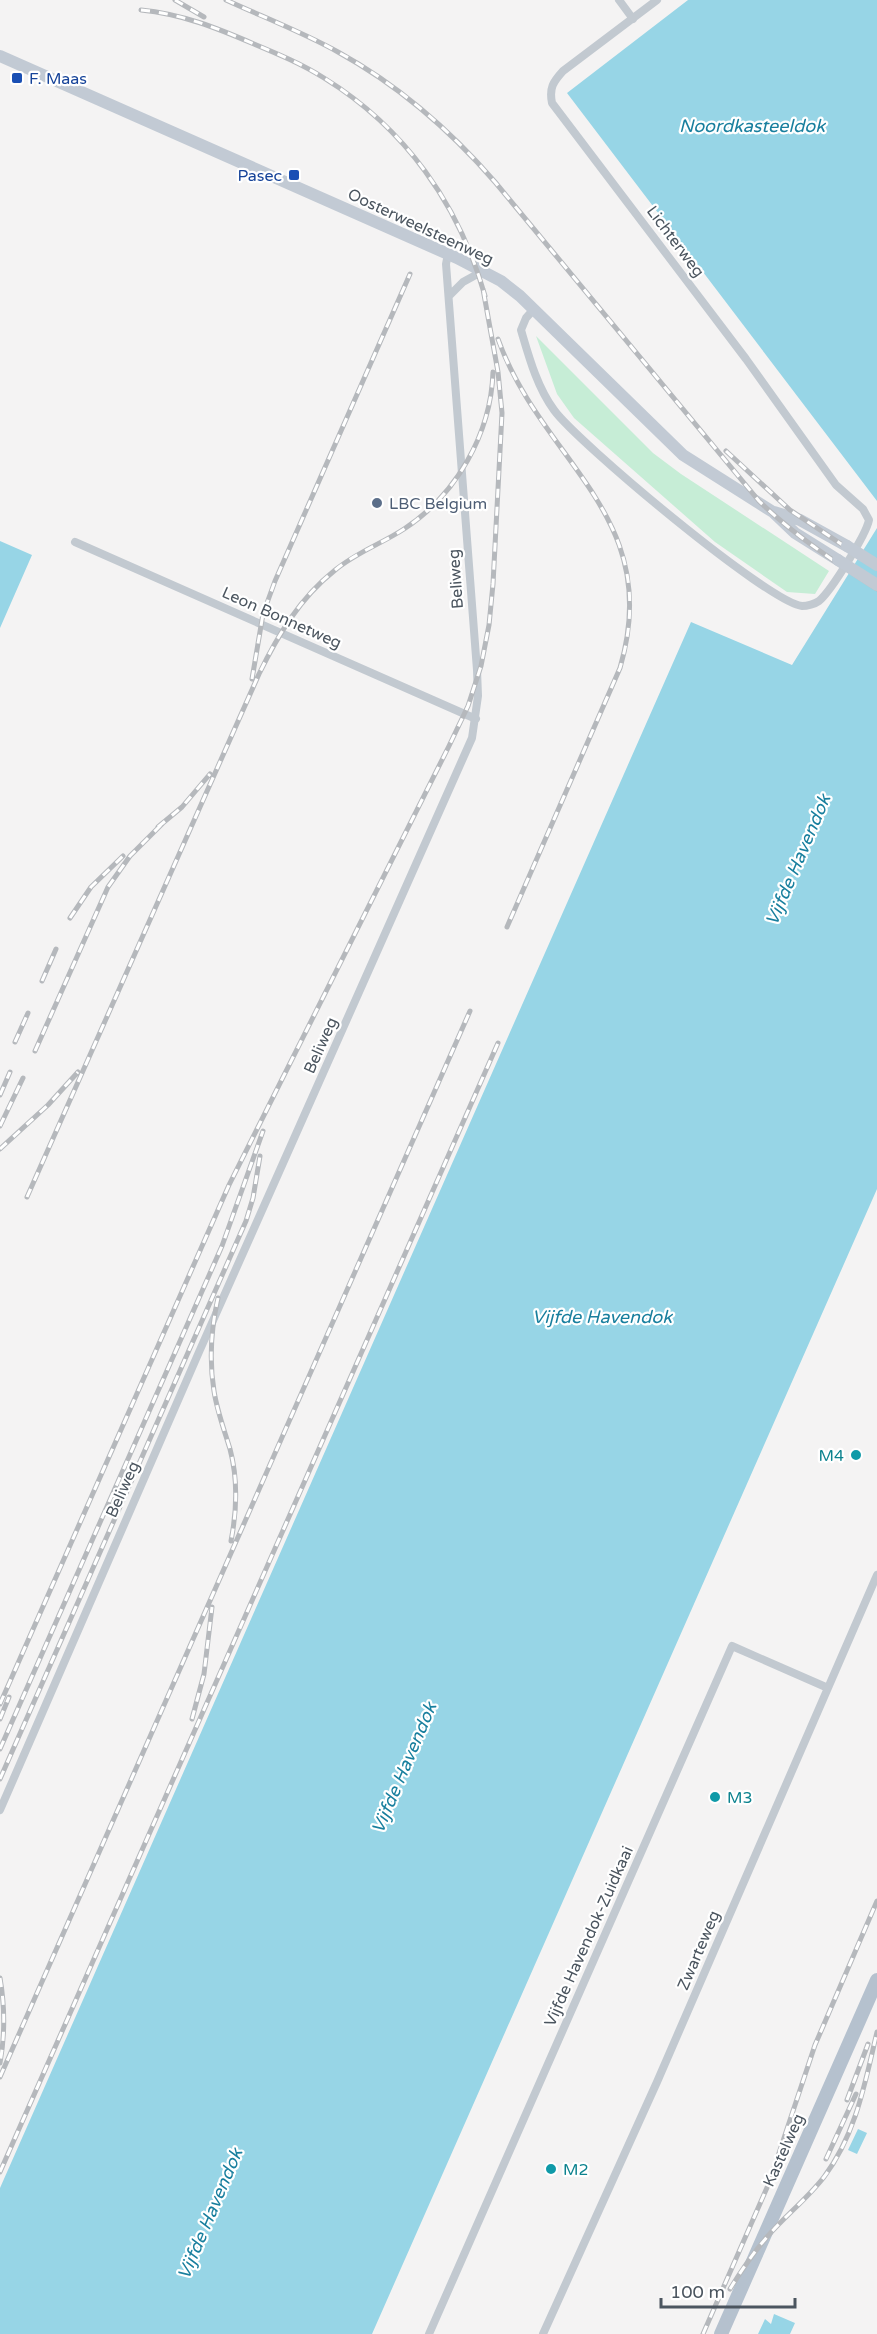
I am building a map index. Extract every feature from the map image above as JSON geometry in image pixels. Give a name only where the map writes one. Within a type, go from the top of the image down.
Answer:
[{"type":"main road","name":"Oosterweelsteenweg","points":[[0,56],[448,254],[501,281],[534,309],[670,444],[698,465],[773,512],[795,533],[877,585]]},
{"type":"main road","name":"Oosterweelsteenweg","points":[[773,512],[800,520],[877,565]]},
{"type":"main road","name":"Kastelweg","points":[[721,2334],[877,1980]]},
{"type":"street","points":[[619,0],[633,19]]},
{"type":"street","name":"Lichterweg","points":[[534,309],[526,318],[521,330],[544,394],[567,427],[708,545],[784,599],[803,606],[819,600],[864,536],[869,520],[863,509],[836,485],[746,359],[552,103],[550,91],[553,81],[563,71],[657,0]]},
{"type":"street","name":"Beliweg","points":[[0,1810],[194,1362],[472,738],[476,719],[477,670],[446,264],[448,254]]},
{"type":"street","points":[[449,296],[463,282],[483,271]]},
{"type":"street","name":"Leon Bonnetweg","points":[[75,542],[476,719]]},
{"type":"street","name":"Zwarteweg","points":[[543,2334],[657,2082],[877,1575]]},
{"type":"street","name":"Vijfde Havendok-Zuidkaai","points":[[429,2334],[732,1646],[828,1688]]},
{"type":"green space","points":[[536,336],[653,453],[681,474],[829,571],[815,594],[787,592],[715,542],[574,418],[557,394]]},
{"type":"water","name":"Noordkasteeldok","points":[[688,0],[877,0],[877,501],[567,93]]},
{"type":"water","name":"Vijfde Havendok","points":[[877,528],[877,1189],[372,2334],[0,2334],[0,2188],[691,622],[792,665]]},
{"type":"water","points":[[0,541],[32,555],[0,628]]},
{"type":"water","points":[[858,2129],[867,2133],[857,2154],[848,2150]]},
{"type":"water","points":[[774,2314],[795,2323],[790,2334],[758,2334],[765,2319],[771,2324]]},
{"type":"railway","points":[[175,0],[204,17]]},
{"type":"railway","points":[[226,0],[311,38],[360,65],[402,94],[460,144],[495,182],[759,501],[801,537],[877,589]]},
{"type":"railway","points":[[141,10],[185,18],[281,55],[324,78],[380,120],[425,171],[444,200],[474,262],[485,296]]},
{"type":"railway","points":[[252,679],[263,614],[275,581],[410,274]]},
{"type":"railway","points":[[0,1704],[229,1185],[468,706],[481,666],[489,625],[502,413],[498,372],[483,289]]},
{"type":"railway","points":[[498,339],[518,382],[592,493],[613,529],[626,569],[629,615],[620,668],[507,927]]},
{"type":"railway","points":[[27,1197],[259,674],[274,645],[300,605],[334,571],[404,529],[440,499],[467,461],[478,440],[486,418],[493,372]]},
{"type":"railway","points":[[726,451],[790,510],[877,568]]},
{"type":"railway","points":[[158,827],[182,807],[210,774]]},
{"type":"railway","points":[[35,1051],[108,887],[130,856],[164,822]]},
{"type":"railway","points":[[70,918],[91,887],[123,856]]},
{"type":"railway","points":[[42,981],[56,949]]},
{"type":"railway","points":[[0,2077],[470,1011]]},
{"type":"railway","points":[[15,1042],[28,1013]]},
{"type":"railway","points":[[0,2172],[498,1043]]},
{"type":"railway","points":[[0,1095],[10,1072]]},
{"type":"railway","points":[[0,1149],[48,1105],[78,1072]]},
{"type":"railway","points":[[0,1126],[23,1078]]},
{"type":"railway","points":[[0,1749],[222,1246],[263,1131]]},
{"type":"railway","points":[[0,1779],[246,1221],[253,1198],[260,1156]]},
{"type":"railway","points":[[218,1298],[212,1333],[212,1379],[234,1472],[235,1506],[231,1541]]},
{"type":"railway","points":[[192,1719],[204,1674],[212,1607]]},
{"type":"railway","points":[[0,1719],[9,1697]]},
{"type":"railway","points":[[703,2334],[769,2183],[815,2045],[877,1901]]},
{"type":"railway","points":[[0,1978],[4,2021],[0,2063]]},
{"type":"railway","points":[[730,2289],[762,2243],[817,2185],[835,2161],[852,2126],[877,2032]]},
{"type":"railway","points":[[847,2100],[868,2044]]},
{"type":"railway","points":[[826,2159],[856,2094]]},
{"type":"place","name":"F. Maas","points":[[17,78]]},
{"type":"place","name":"Pasec","points":[[294,175]]},
{"type":"place","name":"LBC Belgium","points":[[377,503]]},
{"type":"place","name":"M4","points":[[856,1455]]},
{"type":"place","name":"M3","points":[[715,1797]]},
{"type":"place","name":"M2","points":[[551,2169]]}]
